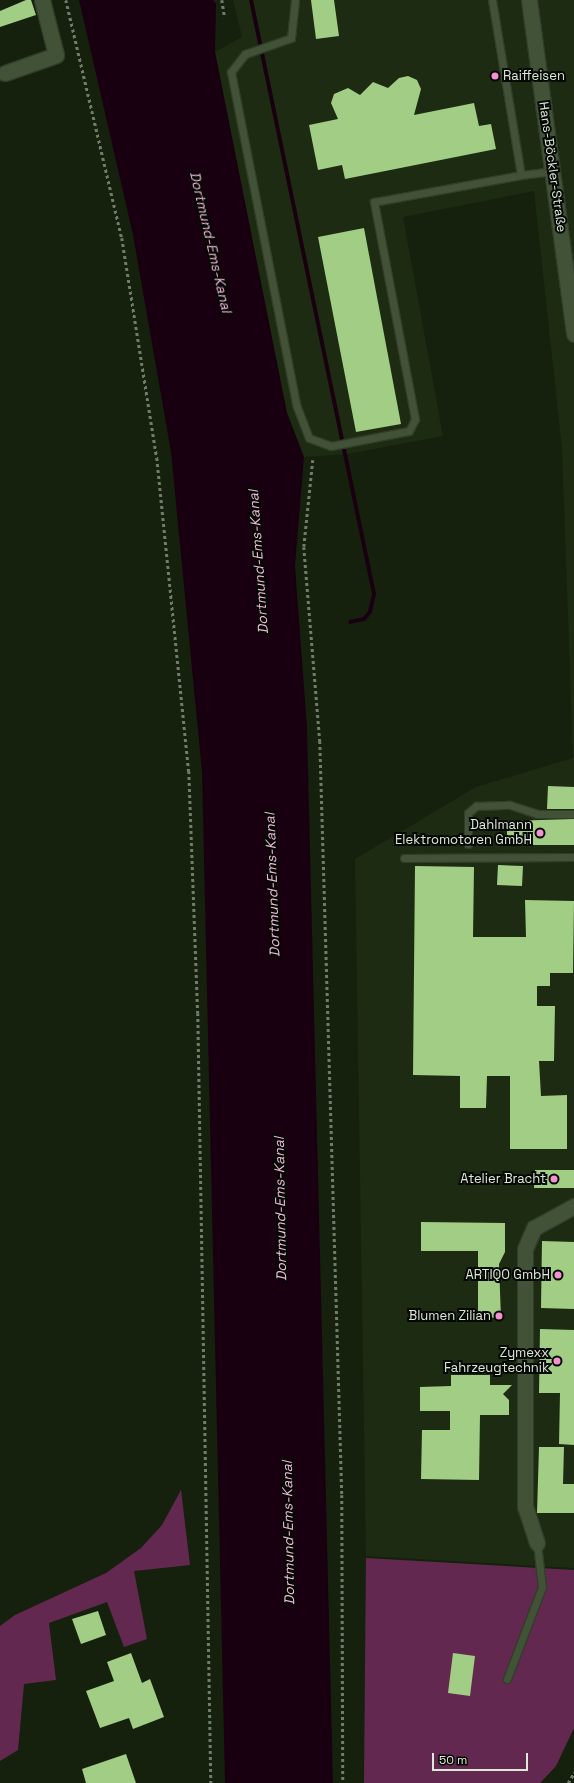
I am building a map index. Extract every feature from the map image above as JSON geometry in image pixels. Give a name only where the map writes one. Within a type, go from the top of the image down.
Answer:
[{"type":"street","points":[[5,73],[56,55],[42,0]]},
{"type":"street","name":"Hans-Böckler-Straße","points":[[529,0],[554,171],[574,334]]},
{"type":"street","points":[[537,1543],[525,1508],[525,1249],[534,1228],[574,1206]]},
{"type":"lane","points":[[295,0],[291,38],[245,54],[231,72],[297,407],[309,438],[330,446],[409,431],[415,419],[374,202],[521,175],[554,171]]},
{"type":"lane","points":[[492,0],[521,175]]},
{"type":"lane","points":[[468,844],[468,813],[476,806],[510,805],[537,814],[574,814]]},
{"type":"lane","points":[[404,858],[574,857]]},
{"type":"lane","points":[[507,1679],[542,1587],[537,1543]]},
{"type":"path","points":[[66,0],[122,238],[153,434],[189,771],[198,1013],[212,1783]]},
{"type":"path","points":[[222,0],[225,18]]},
{"type":"path","points":[[313,460],[304,547],[320,741],[342,1495],[343,1783]]},
{"type":"path","points":[[568,1783],[574,1773]]},
{"type":"shaded area","points":[[233,0],[574,0],[574,1568],[366,1556],[355,859],[476,787],[573,758],[562,448],[534,191],[403,217],[443,436],[348,454],[304,457],[287,413],[215,52],[242,37]]},
{"type":"shaded area","points":[[181,1490],[190,1565],[134,1571],[147,1639],[124,1647],[107,1602],[49,1623],[56,1680],[24,1684],[18,1750],[0,1761],[0,1626],[15,1615],[106,1573],[141,1548],[162,1525]]},
{"type":"shaded area","points":[[366,1558],[574,1570],[574,1728],[556,1766],[540,1783],[364,1783]]},
{"type":"water","name":"Dortmund-Ems-Kanal","points":[[79,0],[213,0],[216,4],[215,52],[287,413],[304,457],[295,566],[307,727],[333,1783],[225,1783],[202,772],[171,452],[133,235]]},
{"type":"building","points":[[26,0],[31,0],[36,15],[0,27],[0,11]]},
{"type":"building","points":[[311,0],[334,0],[339,36],[316,39]]},
{"type":"building","points":[[408,76],[417,80],[421,89],[414,115],[474,103],[479,126],[491,124],[496,149],[345,179],[342,165],[318,170],[309,125],[338,119],[331,103],[334,94],[348,88],[360,95],[373,82],[388,88],[399,78]]},
{"type":"building","points":[[364,228],[401,424],[356,432],[318,237]]},
{"type":"building","points":[[548,786],[574,787],[574,809],[547,809]]},
{"type":"building","name":"Dahlmann Elektromotoren GmbH","points":[[574,819],[574,845],[507,845],[507,821]]},
{"type":"building","points":[[498,865],[523,866],[522,886],[497,885]]},
{"type":"building","points":[[415,866],[474,867],[473,937],[526,937],[525,900],[574,901],[573,973],[550,973],[550,986],[537,986],[537,1006],[555,1006],[554,1061],[539,1061],[541,1096],[567,1095],[567,1149],[510,1149],[510,1076],[487,1076],[486,1108],[460,1108],[460,1076],[413,1075]]},
{"type":"building","name":"Atelier Bracht","points":[[535,1170],[574,1170],[574,1188],[534,1188]]},
{"type":"building","points":[[421,1222],[505,1223],[505,1252],[499,1264],[501,1318],[478,1317],[478,1251],[421,1251]]},
{"type":"building","name":"ARTIQO GmbH","points":[[542,1241],[574,1242],[574,1309],[541,1308]]},
{"type":"building","name":"Zymexx Fahrzeugtechnik","points":[[540,1329],[574,1330],[574,1445],[559,1444],[560,1393],[539,1393]]},
{"type":"building","points":[[451,1375],[490,1375],[490,1385],[512,1385],[503,1394],[509,1400],[509,1415],[480,1415],[479,1480],[421,1479],[422,1430],[450,1430],[450,1411],[420,1411],[420,1387],[451,1386]]},
{"type":"building","points":[[539,1447],[564,1447],[563,1484],[574,1484],[574,1513],[537,1513]]},
{"type":"building","points":[[98,1611],[106,1635],[81,1644],[72,1619]]},
{"type":"building","points":[[131,1653],[142,1683],[150,1679],[164,1717],[133,1729],[129,1718],[100,1728],[86,1691],[114,1681],[107,1662]]},
{"type":"building","points":[[453,1653],[475,1656],[470,1696],[448,1693]]},
{"type":"building","points":[[126,1754],[136,1783],[86,1783],[82,1769]]},
{"type":"waterway","points":[[251,0],[374,594],[370,612],[364,619],[350,622]]},
{"type":"place","name":"Raiffeisen","points":[[495,76]]},
{"type":"place","name":"Dahlmann Elektromotoren GmbH","points":[[540,833]]},
{"type":"place","name":"Atelier Bracht","points":[[554,1179]]},
{"type":"place","name":"ARTIQO GmbH","points":[[558,1275]]},
{"type":"place","name":"Blumen Zilian","points":[[499,1316]]},
{"type":"place","name":"Zymexx Fahrzeugtechnik","points":[[557,1361]]}]
